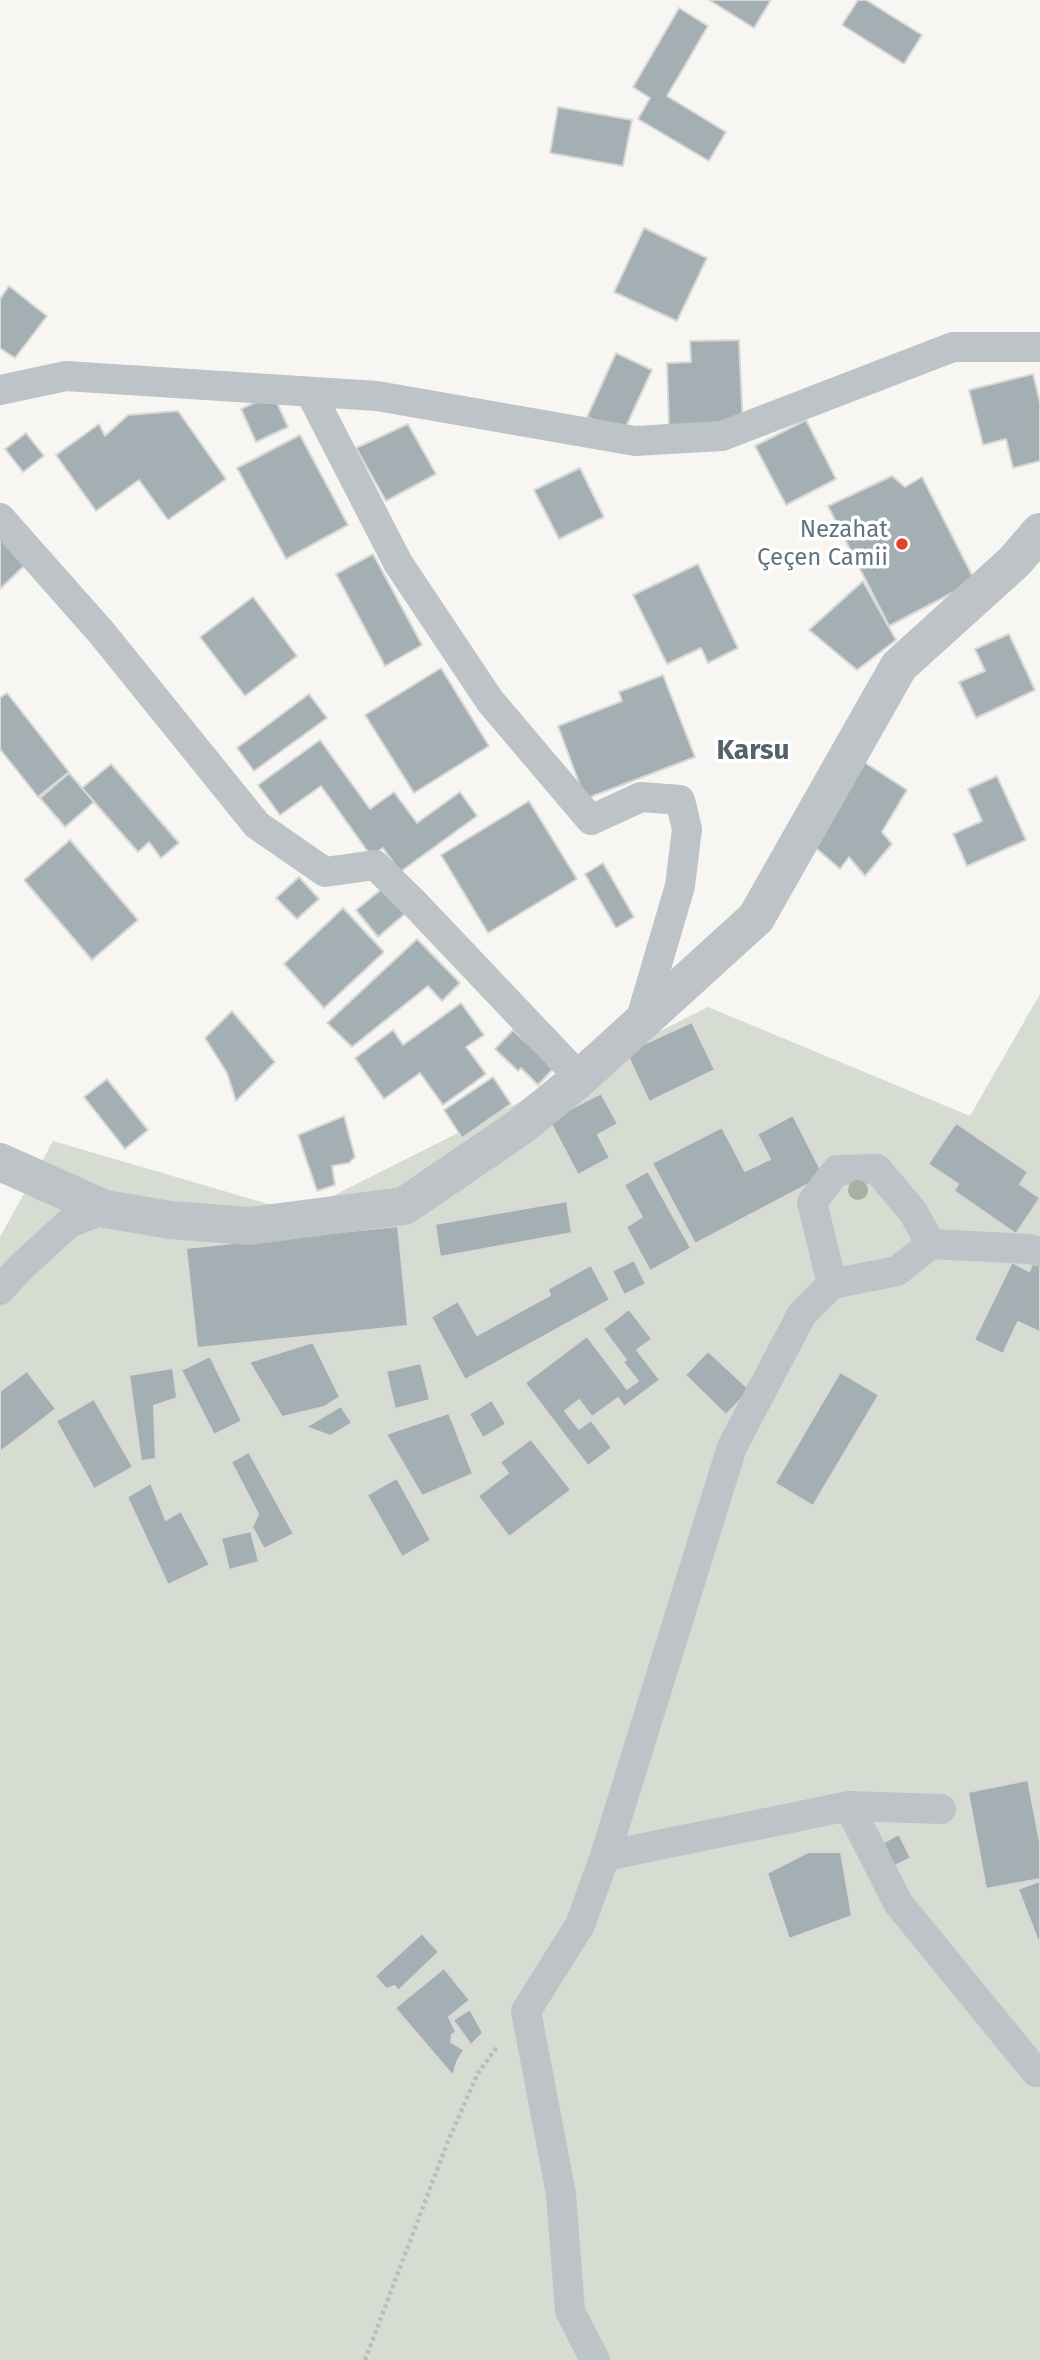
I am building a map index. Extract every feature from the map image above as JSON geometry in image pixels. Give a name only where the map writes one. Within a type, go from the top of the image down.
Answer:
[{"type":"street","points":[[0,390],[66,376],[377,397],[635,441],[722,436],[953,347],[1040,347]]},
{"type":"street","points":[[310,392],[398,563],[491,701],[591,820],[641,797],[680,800],[687,829],[680,886],[639,1025]]},
{"type":"street","points":[[0,517],[101,632],[257,825],[325,872],[375,865],[580,1078]]},
{"type":"street","points":[[0,1162],[105,1209],[170,1220],[249,1226],[404,1206],[520,1127],[580,1078],[756,918],[899,666],[1014,562],[1040,532]]},
{"type":"street","points":[[832,1284],[812,1202],[837,1170],[877,1169],[913,1212],[931,1244]]},
{"type":"street","points":[[0,1290],[69,1223],[105,1209]]},
{"type":"street","points":[[595,2360],[570,2311],[561,2194],[526,2011],[580,1925],[605,1856],[732,1447],[802,1314],[832,1284],[897,1271],[931,1244],[1030,1249],[1040,1252]]},
{"type":"street","points":[[605,1856],[849,1807],[941,1809]]},
{"type":"street","points":[[849,1807],[898,1903],[1037,2072]]},
{"type":"path","points":[[365,2360],[418,2225],[447,2140],[478,2073],[526,2011]]},
{"type":"shaded area","points":[[1040,994],[1040,2360],[0,2360],[0,1237],[53,1141],[299,1213],[708,1007],[970,1116]]},
{"type":"building","points":[[709,0],[771,0],[754,28]]},
{"type":"building","points":[[858,0],[866,0],[922,35],[904,64],[842,25]]},
{"type":"building","points":[[679,8],[708,26],[667,96],[726,132],[709,161],[638,119],[650,98],[633,87]]},
{"type":"building","points":[[558,107],[632,120],[623,166],[550,153]]},
{"type":"building","points":[[644,228],[707,258],[677,321],[614,292]]},
{"type":"building","points":[[9,286],[47,316],[15,358],[0,348],[0,299]]},
{"type":"building","points":[[739,340],[743,427],[669,429],[667,363],[691,362],[690,341]]},
{"type":"building","points":[[616,353],[652,370],[623,433],[587,417]]},
{"type":"building","points":[[1033,374],[1040,403],[1040,461],[1013,468],[1006,439],[983,445],[969,390]]},
{"type":"building","points":[[273,394],[288,427],[256,442],[241,409]]},
{"type":"building","points":[[178,411],[226,479],[168,520],[139,480],[96,511],[56,455],[99,424],[105,436],[128,415]]},
{"type":"building","points":[[806,420],[836,479],[786,505],[755,446]]},
{"type":"building","points":[[408,424],[436,474],[386,501],[356,448]]},
{"type":"building","points":[[26,433],[44,456],[23,472],[5,449]]},
{"type":"building","points":[[300,435],[348,525],[286,559],[237,468]]},
{"type":"building","points":[[580,468],[604,517],[559,539],[534,490]]},
{"type":"building","name":"Nezahat Çeçen Camii","points":[[892,476],[905,487],[922,477],[975,581],[889,626],[828,506]]},
{"type":"building","points":[[0,535],[26,564],[0,589]]},
{"type":"building","points":[[373,554],[422,645],[385,666],[336,574]]},
{"type":"building","points":[[698,564],[738,648],[708,663],[701,648],[667,664],[633,595]]},
{"type":"building","points":[[863,581],[896,640],[857,670],[809,630]]},
{"type":"building","points":[[253,597],[297,656],[245,696],[200,637]]},
{"type":"building","points":[[1009,634],[1035,690],[976,718],[959,682],[985,671],[975,649]]},
{"type":"building","points":[[441,668],[489,746],[414,793],[365,715]]},
{"type":"building","points":[[663,675],[695,757],[585,799],[558,726],[622,701],[619,692]]},
{"type":"building","points":[[7,693],[69,772],[38,797],[0,749],[0,698]]},
{"type":"building","points":[[309,694],[327,718],[254,771],[237,748]]},
{"type":"building","points":[[320,740],[370,809],[394,792],[417,823],[460,792],[477,816],[400,872],[383,848],[371,856],[321,786],[280,815],[258,785]]},
{"type":"building","points":[[864,762],[907,790],[882,832],[892,844],[865,876],[849,857],[840,869],[816,848]]},
{"type":"building","points":[[111,764],[179,843],[161,858],[149,842],[138,852],[82,788]]},
{"type":"building","points":[[69,773],[94,802],[65,827],[40,798]]},
{"type":"building","points":[[997,776],[1026,840],[967,866],[953,834],[982,821],[968,789]]},
{"type":"building","points":[[529,801],[577,879],[488,933],[441,855]]},
{"type":"building","points":[[70,840],[138,920],[92,960],[24,880]]},
{"type":"building","points":[[603,863],[634,917],[616,928],[585,874]]},
{"type":"building","points":[[299,877],[319,899],[297,919],[276,898]]},
{"type":"building","points":[[383,888],[405,914],[378,937],[356,910]]},
{"type":"building","points":[[343,908],[384,952],[324,1008],[284,964]]},
{"type":"building","points":[[417,939],[460,983],[442,1001],[428,986],[352,1047],[327,1023]]},
{"type":"building","points":[[461,1003],[484,1035],[466,1047],[486,1074],[443,1105],[420,1073],[384,1099],[355,1058],[393,1030],[403,1045]]},
{"type":"building","points":[[232,1011],[275,1062],[236,1101],[227,1073],[205,1038]]},
{"type":"building","points":[[692,1022],[715,1070],[649,1102],[626,1052]]},
{"type":"building","points":[[513,1030],[554,1068],[538,1085],[521,1068],[518,1071],[495,1049]]},
{"type":"building","points":[[493,1077],[511,1104],[462,1138],[444,1110]]},
{"type":"building","points":[[107,1079],[148,1130],[125,1149],[84,1097]]},
{"type":"building","points":[[601,1093],[618,1124],[598,1135],[610,1158],[578,1175],[549,1120]]},
{"type":"building","points":[[793,1115],[824,1176],[695,1244],[652,1163],[722,1127],[745,1171],[770,1159],[757,1134]]},
{"type":"building","points":[[344,1116],[355,1157],[349,1163],[332,1166],[335,1185],[317,1191],[298,1135]]},
{"type":"building","points":[[956,1123],[1028,1172],[1020,1184],[1040,1198],[1016,1234],[954,1191],[958,1184],[928,1164]]},
{"type":"building","points":[[648,1171],[691,1248],[650,1271],[626,1227],[642,1217],[624,1185]]},
{"type":"building","points":[[567,1201],[572,1233],[440,1257],[435,1224]]},
{"type":"building","points":[[398,1226],[408,1326],[197,1348],[186,1248]]},
{"type":"building","points":[[1037,1254],[1040,1255],[1040,1332],[1018,1322],[1003,1354],[974,1340],[1012,1262],[1029,1271]]},
{"type":"building","points":[[634,1260],[646,1284],[624,1295],[612,1271]]},
{"type":"building","points":[[591,1265],[610,1300],[465,1380],[431,1317],[458,1301],[477,1335],[550,1295],[548,1289]]},
{"type":"building","points":[[629,1309],[652,1339],[637,1350],[660,1380],[624,1407],[618,1398],[592,1417],[579,1400],[565,1411],[579,1429],[591,1420],[612,1448],[588,1466],[525,1383],[587,1336],[627,1389],[638,1381],[603,1329]]},
{"type":"building","points":[[313,1342],[340,1397],[324,1407],[282,1417],[249,1362]]},
{"type":"building","points":[[708,1351],[750,1390],[726,1415],[685,1375]]},
{"type":"building","points":[[210,1356],[242,1421],[214,1435],[181,1370]]},
{"type":"building","points":[[421,1363],[430,1400],[395,1409],[386,1371]]},
{"type":"building","points":[[173,1368],[177,1398],[154,1406],[156,1459],[141,1461],[129,1375]]},
{"type":"building","points":[[27,1371],[56,1409],[0,1452],[0,1391]]},
{"type":"building","points":[[840,1372],[879,1395],[813,1506],[775,1483]]},
{"type":"building","points":[[94,1399],[133,1467],[94,1489],[56,1421]]},
{"type":"building","points":[[492,1400],[506,1424],[483,1438],[469,1414]]},
{"type":"building","points":[[341,1406],[352,1423],[330,1436],[306,1427]]},
{"type":"building","points":[[449,1413],[473,1474],[422,1496],[386,1434]]},
{"type":"building","points":[[531,1439],[571,1490],[509,1537],[478,1496],[508,1473],[500,1462]]},
{"type":"building","points":[[249,1452],[294,1534],[264,1549],[252,1527],[258,1514],[231,1462]]},
{"type":"building","points":[[397,1478],[431,1540],[402,1557],[367,1495]]},
{"type":"building","points":[[151,1483],[166,1520],[181,1511],[210,1565],[168,1585],[127,1497]]},
{"type":"building","points":[[251,1531],[259,1562],[229,1570],[221,1538]]},
{"type":"building","points":[[1028,1780],[1040,1842],[1040,1879],[986,1889],[968,1792]]},
{"type":"building","points":[[899,1834],[911,1858],[893,1867],[882,1843]]},
{"type":"building","points":[[808,1852],[841,1852],[852,1916],[789,1939],[767,1873]]},
{"type":"building","points":[[1040,1881],[1040,1946],[1018,1889]]},
{"type":"building","points":[[422,1933],[439,1952],[398,1991],[395,1986],[386,1989],[375,1976]]},
{"type":"building","points":[[444,1968],[470,2000],[449,2017],[456,2032],[452,2035],[451,2042],[464,2050],[453,2076],[395,2008]]},
{"type":"building","points":[[470,2009],[483,2033],[471,2045],[453,2020]]},
{"type":"place","name":"Nezahat Çeçen Camii","points":[[902,544]]},
{"type":"district","name":"Karsu","points":[[753,751]]}]
